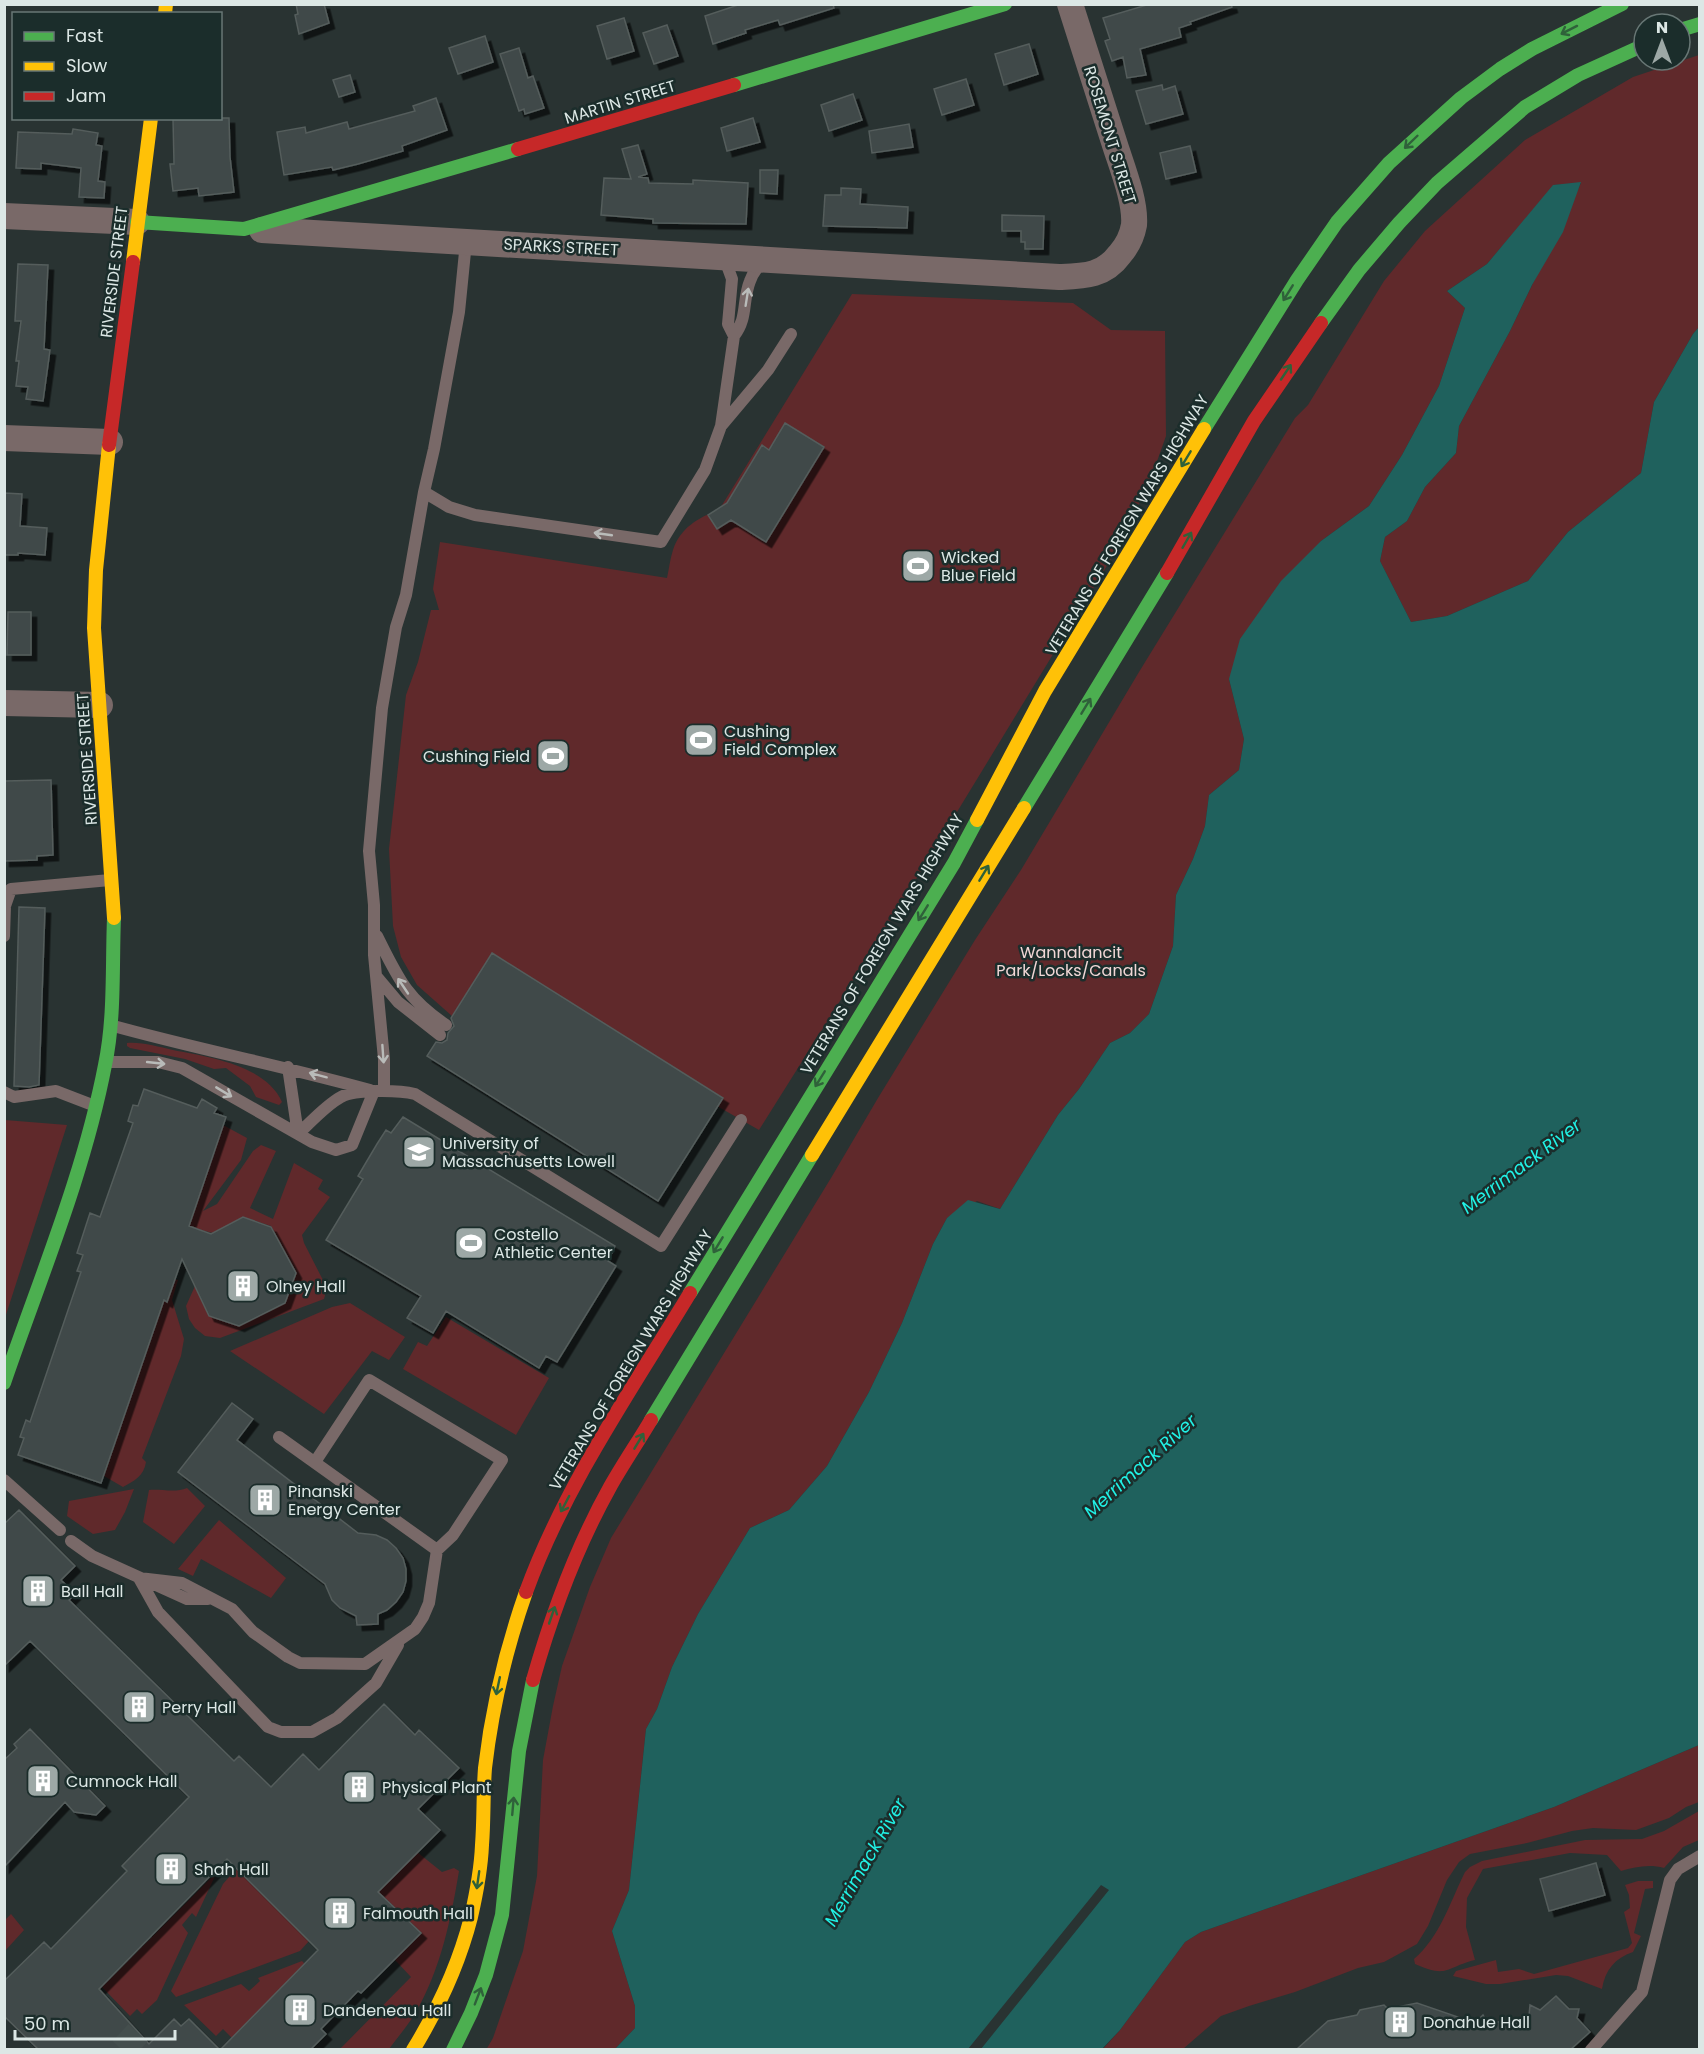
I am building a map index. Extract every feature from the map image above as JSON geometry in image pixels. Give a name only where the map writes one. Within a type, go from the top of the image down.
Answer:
[{"type":"main road","name":"MARTIN STREET","points":[[244,229],[417,180],[1005,4]]},
{"type":"main road","name":"VETERANS OF FOREIGN WARS HIGHWAY","points":[[413,2049],[430,2022],[447,1986],[471,1916],[482,1848],[485,1771],[491,1724],[502,1668],[514,1626],[550,1532],[593,1454],[752,1189],[954,863],[1052,681],[1253,349],[1337,222],[1389,163],[1461,98],[1532,49],[1622,4]]},
{"type":"main road","points":[[453,2049],[472,2011],[483,1982],[499,1927],[508,1868],[519,1752],[536,1667],[566,1576],[611,1486],[1187,541],[1254,421],[1290,366],[1359,270],[1437,183],[1526,107],[1578,75],[1632,50]]},
{"type":"main road","name":"RIVERSIDE STREET","points":[[6,1374],[71,1194],[87,1144],[106,1062],[110,1025],[114,906],[94,628],[96,570],[151,120]]},
{"type":"main road","name":"SPARKS STREET","points":[[137,222],[244,229]]},
{"type":"street","name":"ROSEMONT STREET","points":[[1070,4],[1132,204],[1134,225],[1128,244],[1114,263]]},
{"type":"street","name":"SPARKS STREET","points":[[4,216],[137,222]]},
{"type":"street","name":"SPARKS STREET","points":[[244,229],[1059,277],[1088,276],[1103,271],[1114,263]]},
{"type":"street","points":[[4,438],[110,442]]},
{"type":"street","points":[[4,704],[100,705]]},
{"type":"lane","points":[[106,1062],[158,1062],[183,1068],[312,1142],[336,1150],[352,1145],[379,1091],[375,933],[369,851],[382,708],[396,627],[406,595],[459,312],[466,242]]},
{"type":"lane","points":[[724,257],[732,279],[728,324],[734,336]]},
{"type":"lane","points":[[424,492],[449,507],[475,515],[661,542],[705,470],[721,426],[734,336],[742,326],[749,282],[754,271],[765,260]]},
{"type":"lane","points":[[721,426],[768,370],[791,334]]},
{"type":"lane","points":[[4,936],[5,906],[11,890],[112,880]]},
{"type":"lane","points":[[375,933],[407,993],[433,1017],[443,1030],[398,1002],[376,976]]},
{"type":"lane","points":[[110,1025],[379,1091],[415,1094],[661,1246],[741,1120]]},
{"type":"lane","points":[[288,1067],[298,1134]]},
{"type":"lane","points":[[4,1092],[14,1097],[56,1091],[96,1106]]},
{"type":"lane","points":[[298,1134],[342,1096],[379,1091]]},
{"type":"lane","points":[[71,1540],[92,1556],[187,1599],[209,1598],[232,1609],[253,1632],[300,1664],[365,1664],[415,1629],[429,1603],[437,1550],[453,1534],[502,1460],[369,1380],[315,1462]]},
{"type":"lane","points":[[279,1437],[437,1550]]},
{"type":"lane","points":[[4,1480],[60,1530]]},
{"type":"lane","points":[[140,1578],[158,1612],[268,1727],[281,1732],[312,1732],[337,1718],[376,1683],[401,1639]]},
{"type":"lane","points":[[1591,2049],[1642,1992],[1670,1880],[1678,1869],[1700,1856]]},
{"type":"green space","name":"Wannalancit Park/Locks/Canals","points":[[1699,55],[1699,327],[1654,402],[1641,473],[1568,532],[1528,581],[1447,616],[1411,622],[1380,561],[1385,537],[1407,521],[1425,487],[1456,453],[1459,426],[1510,331],[1581,183],[1554,185],[1487,264],[1447,291],[1465,308],[1439,386],[1402,455],[1369,506],[1321,541],[1229,679],[1244,739],[1239,770],[1209,795],[1205,826],[1176,895],[1173,946],[1149,1014],[1130,1033],[1110,1043],[1079,1089],[1058,1115],[1000,1209],[977,1201],[947,1218],[933,1244],[902,1323],[869,1392],[827,1466],[789,1510],[750,1528],[698,1614],[672,1667],[657,1709],[646,1729],[629,1890],[612,1931],[635,2006],[635,2028],[615,2049],[486,2050],[493,2038],[523,1951],[537,1876],[543,1760],[562,1666],[590,1587],[611,1538],[1295,418],[1308,405],[1384,281],[1425,231],[1525,140],[1633,77],[1648,72],[1692,72],[1692,57]]},
{"type":"green space","name":"Cushing Field Complex","points":[[852,294],[1073,303],[1111,330],[1165,331],[1166,436],[1150,481],[1119,546],[904,899],[759,1130],[717,1106],[492,953],[452,1016],[417,985],[401,957],[393,926],[389,849],[406,695],[418,662],[431,610],[439,610],[433,589],[440,542],[667,578],[673,550],[680,535],[691,524],[719,510]]},
{"type":"green space","points":[[127,1043],[150,1045],[235,1065],[263,1079],[274,1089],[282,1102],[279,1105],[256,1097],[250,1086],[226,1068],[214,1069],[185,1059],[130,1048]]},
{"type":"green space","points":[[4,1120],[67,1125],[5,1318]]},
{"type":"green space","points":[[223,1125],[247,1138],[241,1160],[203,1211],[217,1204],[253,1151],[261,1145],[276,1151],[250,1208],[273,1219],[294,1163],[323,1180],[318,1189],[330,1197],[302,1235],[327,1288],[324,1299],[220,1338],[205,1336],[189,1319],[186,1306],[195,1286],[209,1316],[239,1326],[285,1303],[296,1273],[271,1226],[243,1217],[213,1233],[189,1227]]},
{"type":"green space","points":[[171,1278],[178,1280],[172,1300],[184,1339],[181,1356],[142,1458],[146,1462],[143,1471],[135,1480],[123,1487],[104,1476],[164,1300],[166,1301]]},
{"type":"green space","points":[[350,1303],[405,1337],[389,1360],[372,1351],[324,1414],[230,1351],[332,1307]]},
{"type":"green space","points":[[446,1317],[549,1378],[516,1435],[403,1369],[418,1342],[427,1346]]},
{"type":"green space","points":[[187,1488],[205,1506],[174,1544],[143,1522],[149,1490],[174,1491]]},
{"type":"green space","points":[[134,1489],[115,1530],[93,1534],[67,1516],[69,1501]]},
{"type":"green space","points":[[219,1520],[286,1578],[271,1598],[201,1559],[193,1576],[178,1569]]},
{"type":"green space","points":[[1699,1745],[1699,1802],[1669,1818],[1636,1830],[1593,1828],[1572,1831],[1527,1843],[1470,1854],[1459,1862],[1447,1880],[1428,1926],[1417,1944],[1384,1962],[1358,1968],[1295,1992],[1221,2016],[1183,2049],[1102,2050],[1120,2030],[1185,1942],[1201,1932],[1554,1807]]},
{"type":"green space","points":[[1699,1811],[1699,1840],[1683,1847],[1664,1868],[1642,1866],[1621,1871],[1607,1855],[1570,1853],[1483,1869],[1467,1898],[1466,1927],[1475,1960],[1441,1971],[1434,1971],[1415,1964],[1414,1959],[1438,1930],[1465,1872],[1470,1867],[1482,1861],[1585,1840],[1642,1839],[1664,1831]]},
{"type":"green space","points":[[417,1852],[442,1872],[454,1868],[459,1871],[448,1925],[432,1978],[416,2012],[389,2049],[339,2050],[411,1977],[395,1960],[421,1934],[378,1892]]},
{"type":"green space","points":[[236,1869],[309,1941],[300,1951],[176,1997],[171,1991],[223,1884]]},
{"type":"green space","points":[[215,1876],[196,1917],[192,1913],[182,1925],[188,1933],[157,2000],[142,2014],[137,2009],[130,2016],[102,1987]]},
{"type":"green space","points":[[1638,1881],[1653,1881],[1653,1888],[1645,1889],[1634,1933],[1641,1936],[1633,1952],[1616,1961],[1608,1971],[1602,1989],[1568,1976],[1556,1975],[1486,1984],[1453,1976],[1456,1971],[1496,1960],[1498,1972],[1519,1969],[1534,1974],[1628,1948],[1632,1943],[1624,1912],[1630,1908],[1625,1885]]},
{"type":"green space","points":[[11,1914],[24,1930],[5,1951],[5,1920]]},
{"type":"green space","points":[[302,1961],[305,1964],[232,2038],[223,2029],[216,2036],[184,2005],[241,1984],[249,1991],[260,1981],[258,1978]]},
{"type":"water","name":"Merrimack River","points":[[1581,182],[1563,232],[1532,285],[1459,426],[1456,453],[1425,487],[1407,521],[1385,537],[1380,561],[1411,622],[1447,616],[1528,581],[1568,532],[1641,473],[1654,402],[1699,327],[1699,1745],[1554,1807],[1201,1932],[1185,1942],[1120,2030],[1102,2049],[981,2049],[1109,1890],[1101,1885],[968,2049],[615,2049],[635,2028],[635,2006],[612,1931],[629,1890],[646,1729],[657,1709],[672,1667],[698,1614],[750,1528],[789,1510],[827,1466],[869,1392],[902,1323],[933,1244],[947,1218],[968,1200],[1000,1209],[1058,1115],[1079,1089],[1110,1043],[1130,1033],[1149,1014],[1173,946],[1176,895],[1205,826],[1209,795],[1239,770],[1244,739],[1229,679],[1240,639],[1281,581],[1321,541],[1369,506],[1402,455],[1439,386],[1465,308],[1447,291],[1487,264],[1553,185]]},
{"type":"building","points":[[296,4],[324,4],[329,23],[299,34],[295,15],[298,14]]},
{"type":"building","points":[[741,4],[833,4],[834,8],[780,25],[778,20],[745,30],[746,33],[713,44],[705,16]]},
{"type":"building","points":[[1150,4],[1231,4],[1232,7],[1179,28],[1181,37],[1140,49],[1146,75],[1127,78],[1123,57],[1112,61],[1105,41],[1110,39],[1103,18]]},
{"type":"building","points":[[624,18],[634,51],[607,59],[597,26]]},
{"type":"building","points":[[667,25],[678,56],[654,64],[643,33]]},
{"type":"building","points":[[485,36],[493,62],[458,74],[449,48]]},
{"type":"building","points":[[1029,44],[1038,74],[1004,85],[995,54]]},
{"type":"building","points":[[519,48],[528,78],[533,76],[544,108],[525,114],[524,109],[519,111],[500,54]]},
{"type":"building","points":[[350,75],[355,92],[339,97],[333,80]]},
{"type":"building","points":[[966,79],[974,105],[942,115],[934,89]]},
{"type":"building","points":[[1162,85],[1163,90],[1175,86],[1183,114],[1146,124],[1136,91]]},
{"type":"building","points":[[853,94],[862,120],[829,131],[821,105]]},
{"type":"building","points":[[436,98],[447,130],[402,146],[403,151],[358,164],[333,170],[332,167],[284,175],[277,132],[305,127],[306,133],[347,122],[349,129],[415,111],[413,106]]},
{"type":"building","points":[[229,118],[234,192],[199,196],[198,188],[173,191],[170,164],[174,164],[173,120]]},
{"type":"building","points":[[753,118],[760,142],[727,151],[721,128]]},
{"type":"building","points":[[909,124],[913,147],[872,153],[869,131]]},
{"type":"building","points":[[73,129],[98,133],[96,145],[102,146],[98,181],[105,182],[104,198],[79,197],[81,168],[41,163],[41,169],[16,168],[18,132],[72,134]]},
{"type":"building","points":[[638,145],[647,174],[638,177],[648,178],[649,183],[693,184],[693,180],[748,183],[746,224],[653,223],[653,219],[601,215],[604,178],[631,179],[622,149]]},
{"type":"building","points":[[1190,146],[1196,172],[1166,179],[1160,153]]},
{"type":"building","points":[[760,170],[778,170],[777,194],[760,193]]},
{"type":"building","points":[[841,188],[861,189],[860,204],[908,207],[907,228],[823,226],[825,195],[841,195]]},
{"type":"building","points":[[1002,215],[1044,216],[1043,249],[1025,249],[1025,242],[1021,242],[1021,231],[1002,231]]},
{"type":"building","points":[[18,264],[48,265],[44,349],[50,350],[43,401],[26,399],[28,387],[16,386],[19,361],[16,361],[21,321],[15,321]]},
{"type":"building","points":[[785,423],[824,447],[766,542],[731,520],[717,529],[708,515],[727,503],[762,445],[769,450]]},
{"type":"building","points":[[4,493],[22,494],[20,526],[47,528],[45,555],[18,553],[18,555],[4,555]]},
{"type":"building","points":[[8,612],[31,612],[31,655],[7,655]]},
{"type":"building","points":[[51,780],[53,855],[37,856],[37,860],[4,861],[4,781]]},
{"type":"building","points":[[19,907],[45,908],[39,1085],[29,1087],[14,1086]]},
{"type":"building","points":[[492,953],[723,1098],[658,1201],[427,1056],[436,1042],[442,1043],[447,1040],[448,1033],[454,1026],[451,1018]]},
{"type":"building","name":"Olney Hall","points":[[144,1089],[197,1108],[202,1099],[217,1108],[214,1113],[226,1117],[189,1226],[211,1234],[243,1217],[271,1227],[296,1273],[285,1303],[239,1326],[209,1316],[182,1259],[167,1302],[164,1300],[101,1483],[18,1455],[24,1438],[20,1437],[26,1420],[30,1422],[81,1272],[77,1271],[83,1255],[77,1253],[90,1213],[100,1217],[133,1123],[128,1121],[133,1105],[138,1106]]},
{"type":"building","name":"Costello Athletic Center","points":[[403,1117],[615,1246],[608,1261],[616,1266],[557,1362],[546,1356],[539,1368],[446,1311],[433,1333],[407,1318],[421,1296],[326,1240],[363,1179],[358,1176],[377,1144],[386,1130],[391,1133]]},
{"type":"building","name":"Pinanski Energy Center","points":[[232,1403],[253,1419],[237,1440],[358,1533],[376,1535],[387,1540],[403,1558],[406,1581],[403,1592],[387,1610],[378,1614],[378,1624],[357,1625],[356,1616],[340,1608],[332,1600],[325,1584],[178,1472]]},
{"type":"building","points":[[19,1510],[75,1566],[61,1580],[75,1594],[69,1600],[234,1761],[239,1756],[271,1787],[303,1754],[319,1770],[384,1704],[415,1735],[419,1730],[459,1768],[418,1809],[440,1830],[378,1892],[421,1933],[321,2029],[326,2034],[311,2049],[221,2049],[318,1950],[227,1859],[99,1989],[149,2044],[174,2019],[181,2026],[189,2019],[219,2049],[38,2049],[4,2016],[4,1981],[44,1942],[51,1949],[127,1871],[122,1866],[189,1797],[30,1641],[4,1666],[4,1524]]},
{"type":"building","name":"Cumnock Hall","points":[[30,1729],[105,1806],[96,1815],[74,1812],[65,1802],[4,1867],[4,1760],[17,1748],[14,1744]]},
{"type":"building","points":[[1596,1863],[1605,1895],[1549,1911],[1540,1879]]},
{"type":"building","name":"Donahue Hall","points":[[1556,1996],[1569,2009],[1579,2009],[1577,2018],[1590,2032],[1571,2049],[1297,2049],[1328,2021],[1357,2015],[1360,2010],[1384,2005],[1388,2009],[1417,2003],[1475,2023],[1483,2015],[1488,2024],[1529,2016],[1530,2005],[1540,2010]]},
{"type":"tunnel","points":[[122,2050],[138,2033]]},
{"type":"traffic: fast","points":[[734,85],[1005,4]]},
{"type":"traffic: fast","points":[[1204,429],[1297,280],[1337,222],[1389,163],[1461,98],[1500,69],[1532,49],[1622,4]]},
{"type":"traffic: fast","points":[[1692,26],[1700,24]]},
{"type":"traffic: fast","points":[[1321,323],[1359,270],[1437,183],[1525,107],[1578,75],[1632,50]]},
{"type":"traffic: fast","points":[[137,222],[244,229],[518,149]]},
{"type":"traffic: fast","points":[[1024,808],[1167,573]]},
{"type":"traffic: fast","points":[[690,1293],[954,863],[977,820]]},
{"type":"traffic: fast","points":[[4,1383],[60,1226],[96,1106],[110,1029],[114,918]]},
{"type":"traffic: fast","points":[[651,1420],[812,1155]]},
{"type":"traffic: fast","points":[[453,2050],[486,1975],[502,1915],[519,1751],[533,1680]]},
{"type":"traffic: slow","points":[[165,12],[166,4]]},
{"type":"traffic: slow","points":[[133,262],[151,120]]},
{"type":"traffic: slow","points":[[977,820],[1045,691],[1204,429]]},
{"type":"traffic: slow","points":[[109,445],[96,570],[94,628],[114,918]]},
{"type":"traffic: slow","points":[[812,1155],[1024,808]]},
{"type":"traffic: slow","points":[[413,2050],[447,1986],[471,1917],[481,1863],[485,1768],[492,1723],[506,1657],[526,1592]]},
{"type":"traffic: jam","points":[[518,149],[734,85]]},
{"type":"traffic: jam","points":[[109,445],[133,262]]},
{"type":"traffic: jam","points":[[1167,573],[1254,421],[1321,323]]},
{"type":"traffic: jam","points":[[526,1592],[542,1552],[580,1476],[690,1293]]},
{"type":"traffic: jam","points":[[533,1680],[548,1630],[586,1533],[610,1487],[651,1420]]},
{"type":"place","name":"Wicked Blue Field","points":[[918,566]]},
{"type":"place","name":"Cushing Field Complex","points":[[701,740]]},
{"type":"place","name":"Cushing Field","points":[[553,756]]},
{"type":"place","name":"University of Massachusetts Lowell","points":[[419,1152]]},
{"type":"place","name":"Costello Athletic Center","points":[[471,1243]]},
{"type":"place","name":"Olney Hall","points":[[243,1286]]},
{"type":"place","name":"Pinanski Energy Center","points":[[265,1500]]},
{"type":"place","name":"Ball Hall","points":[[38,1591]]},
{"type":"place","name":"Perry Hall","points":[[139,1707]]},
{"type":"place","name":"Cumnock Hall","points":[[43,1781]]},
{"type":"place","name":"Physical Plant","points":[[359,1787]]},
{"type":"place","name":"Shah Hall","points":[[171,1869]]},
{"type":"place","name":"Falmouth Hall","points":[[340,1913]]},
{"type":"place","name":"Dandeneau Hall","points":[[300,2010]]},
{"type":"place","name":"Donahue Hall","points":[[1400,2022]]}]
